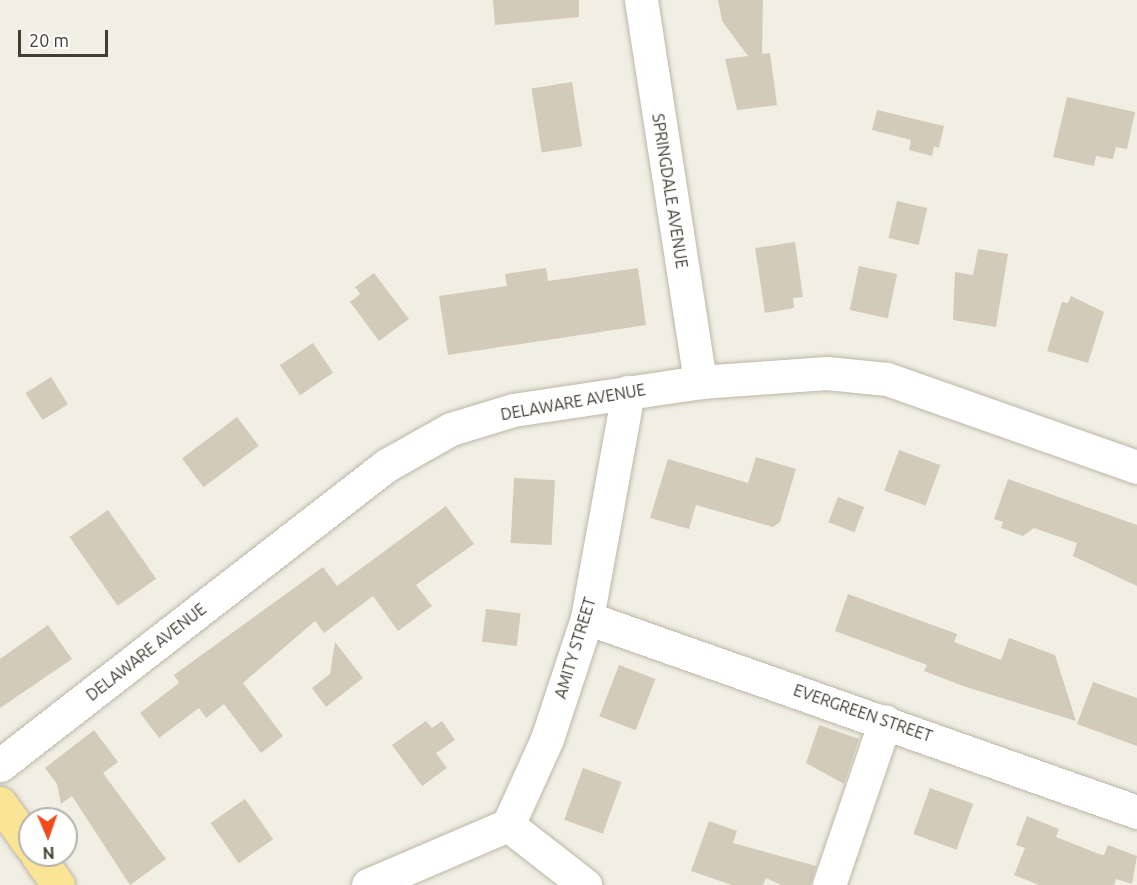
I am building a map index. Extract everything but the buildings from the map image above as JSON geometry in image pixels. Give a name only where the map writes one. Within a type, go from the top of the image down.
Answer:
[{"type":"main road","points":[[0,803],[18,828]]},
{"type":"main road","points":[[45,867],[58,885]]},
{"type":"street","name":"SPRINGDALE AVENUE","points":[[641,0],[700,382]]},
{"type":"street","name":"DELAWARE AVENUE","points":[[0,765],[387,465],[451,429],[513,410],[700,382],[827,373],[887,379],[1137,467]]},
{"type":"street","name":"AMITY STREET","points":[[508,825],[547,739],[587,618],[628,392]]},
{"type":"street","name":"EVERGREEN STREET","points":[[587,618],[885,721],[1137,812]]},
{"type":"street","points":[[830,885],[885,721]]},
{"type":"street","points":[[368,885],[508,825],[585,885]]}]
